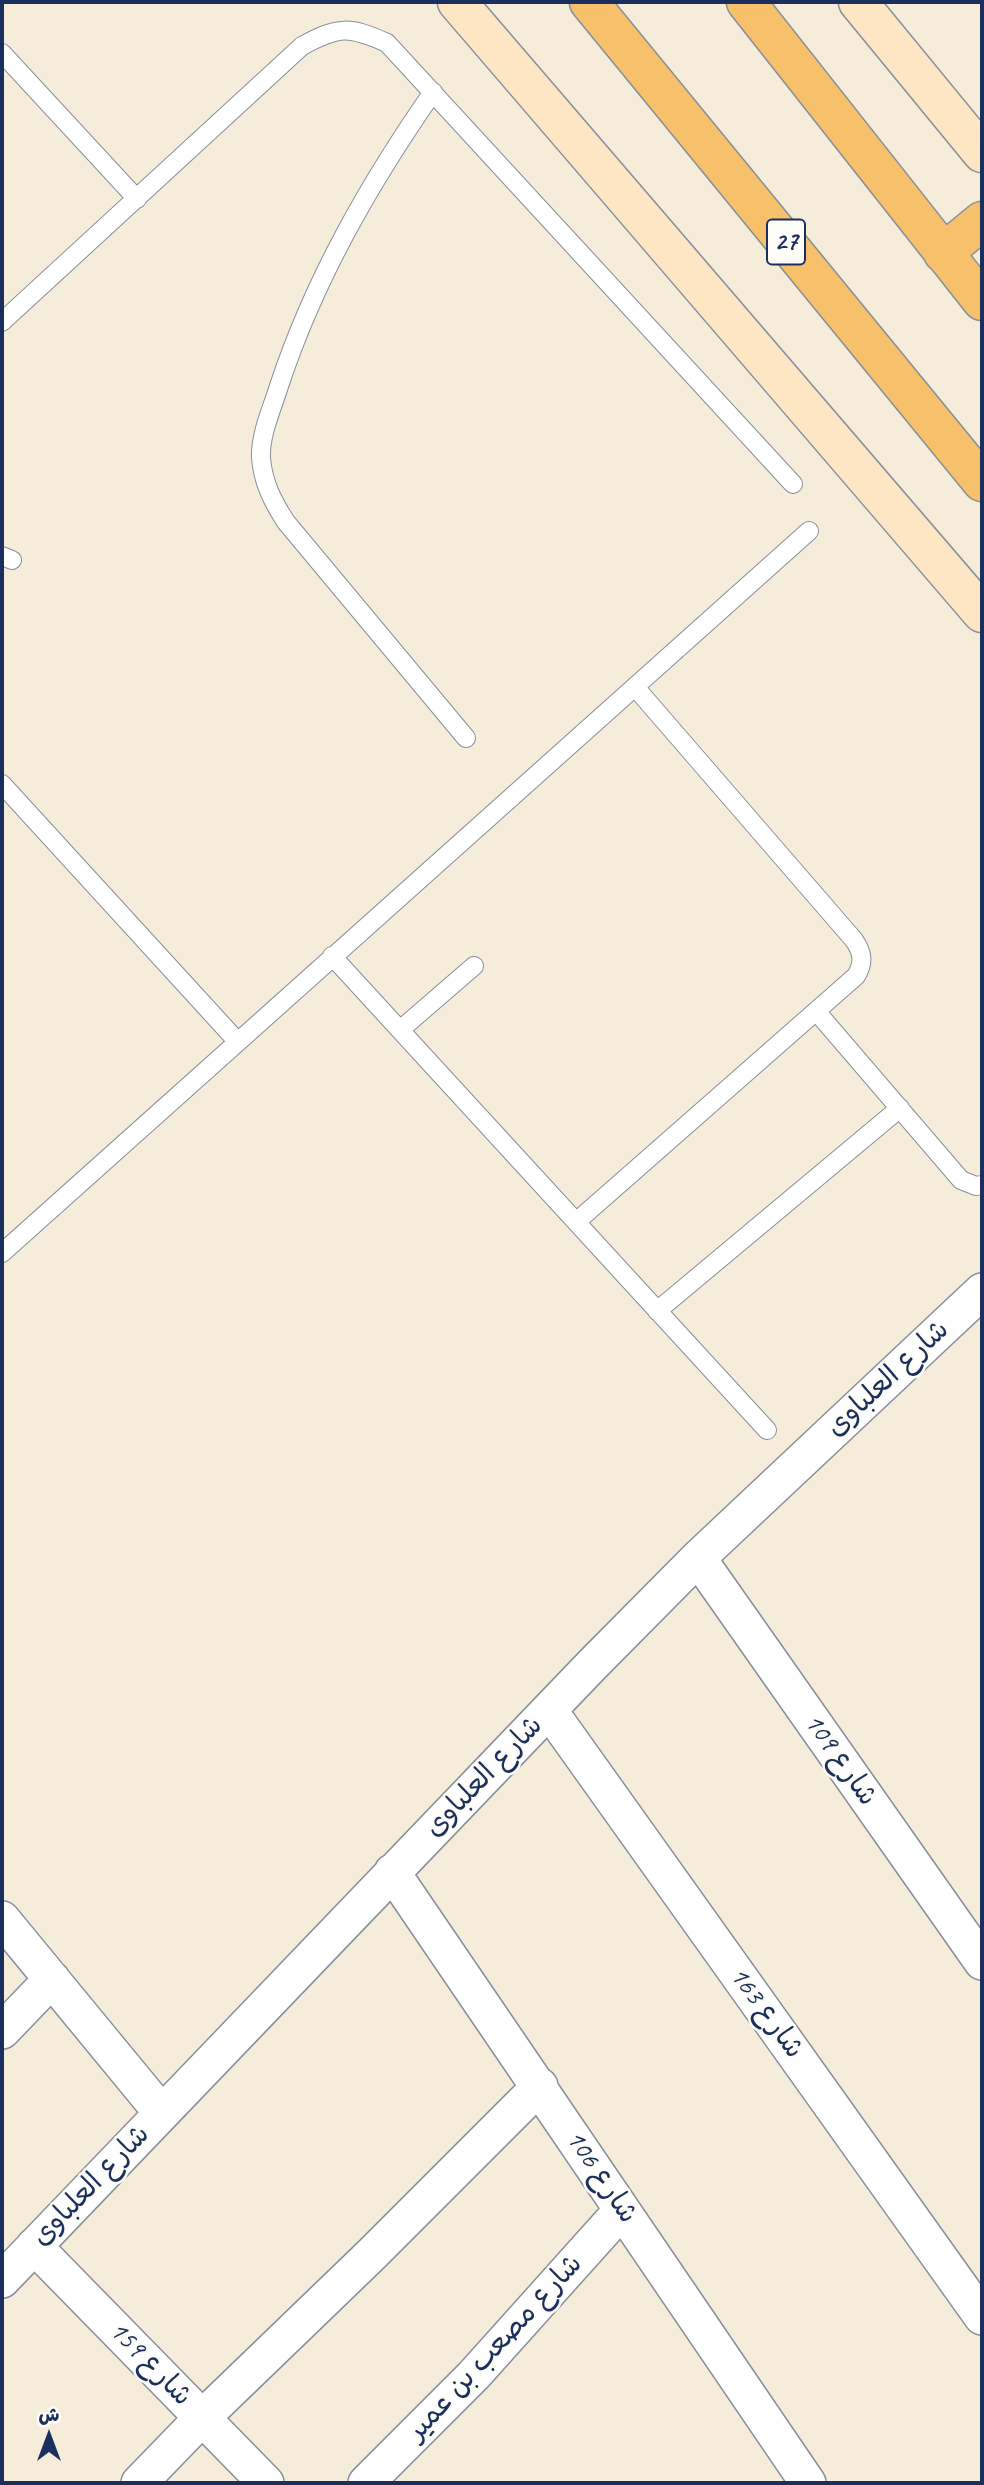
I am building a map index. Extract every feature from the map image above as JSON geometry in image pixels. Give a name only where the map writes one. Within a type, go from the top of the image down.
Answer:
[{"type":"highway","name":"27","points":[[589,2],[982,482]]},
{"type":"highway","points":[[746,2],[982,301]]},
{"type":"highway","points":[[943,253],[982,221]]},
{"type":"street","points":[[457,2],[982,613]]},
{"type":"street","points":[[858,2],[982,153]]},
{"type":"street","name":"شارع العلباوى","points":[[4,2273],[698,1558],[982,1290]]},
{"type":"street","name":"شارع 109","points":[[698,1558],[982,1962]]},
{"type":"street","name":"شارع 163","points":[[549,1710],[982,2317]]},
{"type":"street","name":"شارع 106","points":[[392,1872],[808,2483]]},
{"type":"street","points":[[2,1919],[161,2112]]},
{"type":"street","points":[[2,2031],[52,1979]]},
{"type":"street","points":[[139,2483],[202,2417],[372,2254],[540,2086]]},
{"type":"street","name":"شارع مصعب بن عمير","points":[[366,2483],[474,2375],[622,2210]]},
{"type":"street","name":"شارع 159","points":[[33,2246],[266,2483]]},
{"type":"lane","points":[[2,322],[302,46],[329,32],[360,31],[387,43],[793,484]]},
{"type":"lane","points":[[2,53],[137,199]]},
{"type":"lane","points":[[433,92],[389,155],[351,221],[317,289],[288,360],[264,433],[261,456],[264,480],[273,502],[286,522],[466,737]]},
{"type":"lane","points":[[2,1254],[809,531]]},
{"type":"lane","points":[[576,1222],[856,976],[861,968],[860,948],[635,687]]},
{"type":"lane","points":[[2,784],[237,1041]]},
{"type":"lane","points":[[332,956],[767,1430]]},
{"type":"lane","points":[[400,1030],[474,965]]},
{"type":"lane","points":[[816,1011],[961,1180],[976,1186],[982,1185]]},
{"type":"lane","points":[[657,1311],[900,1108]]}]
